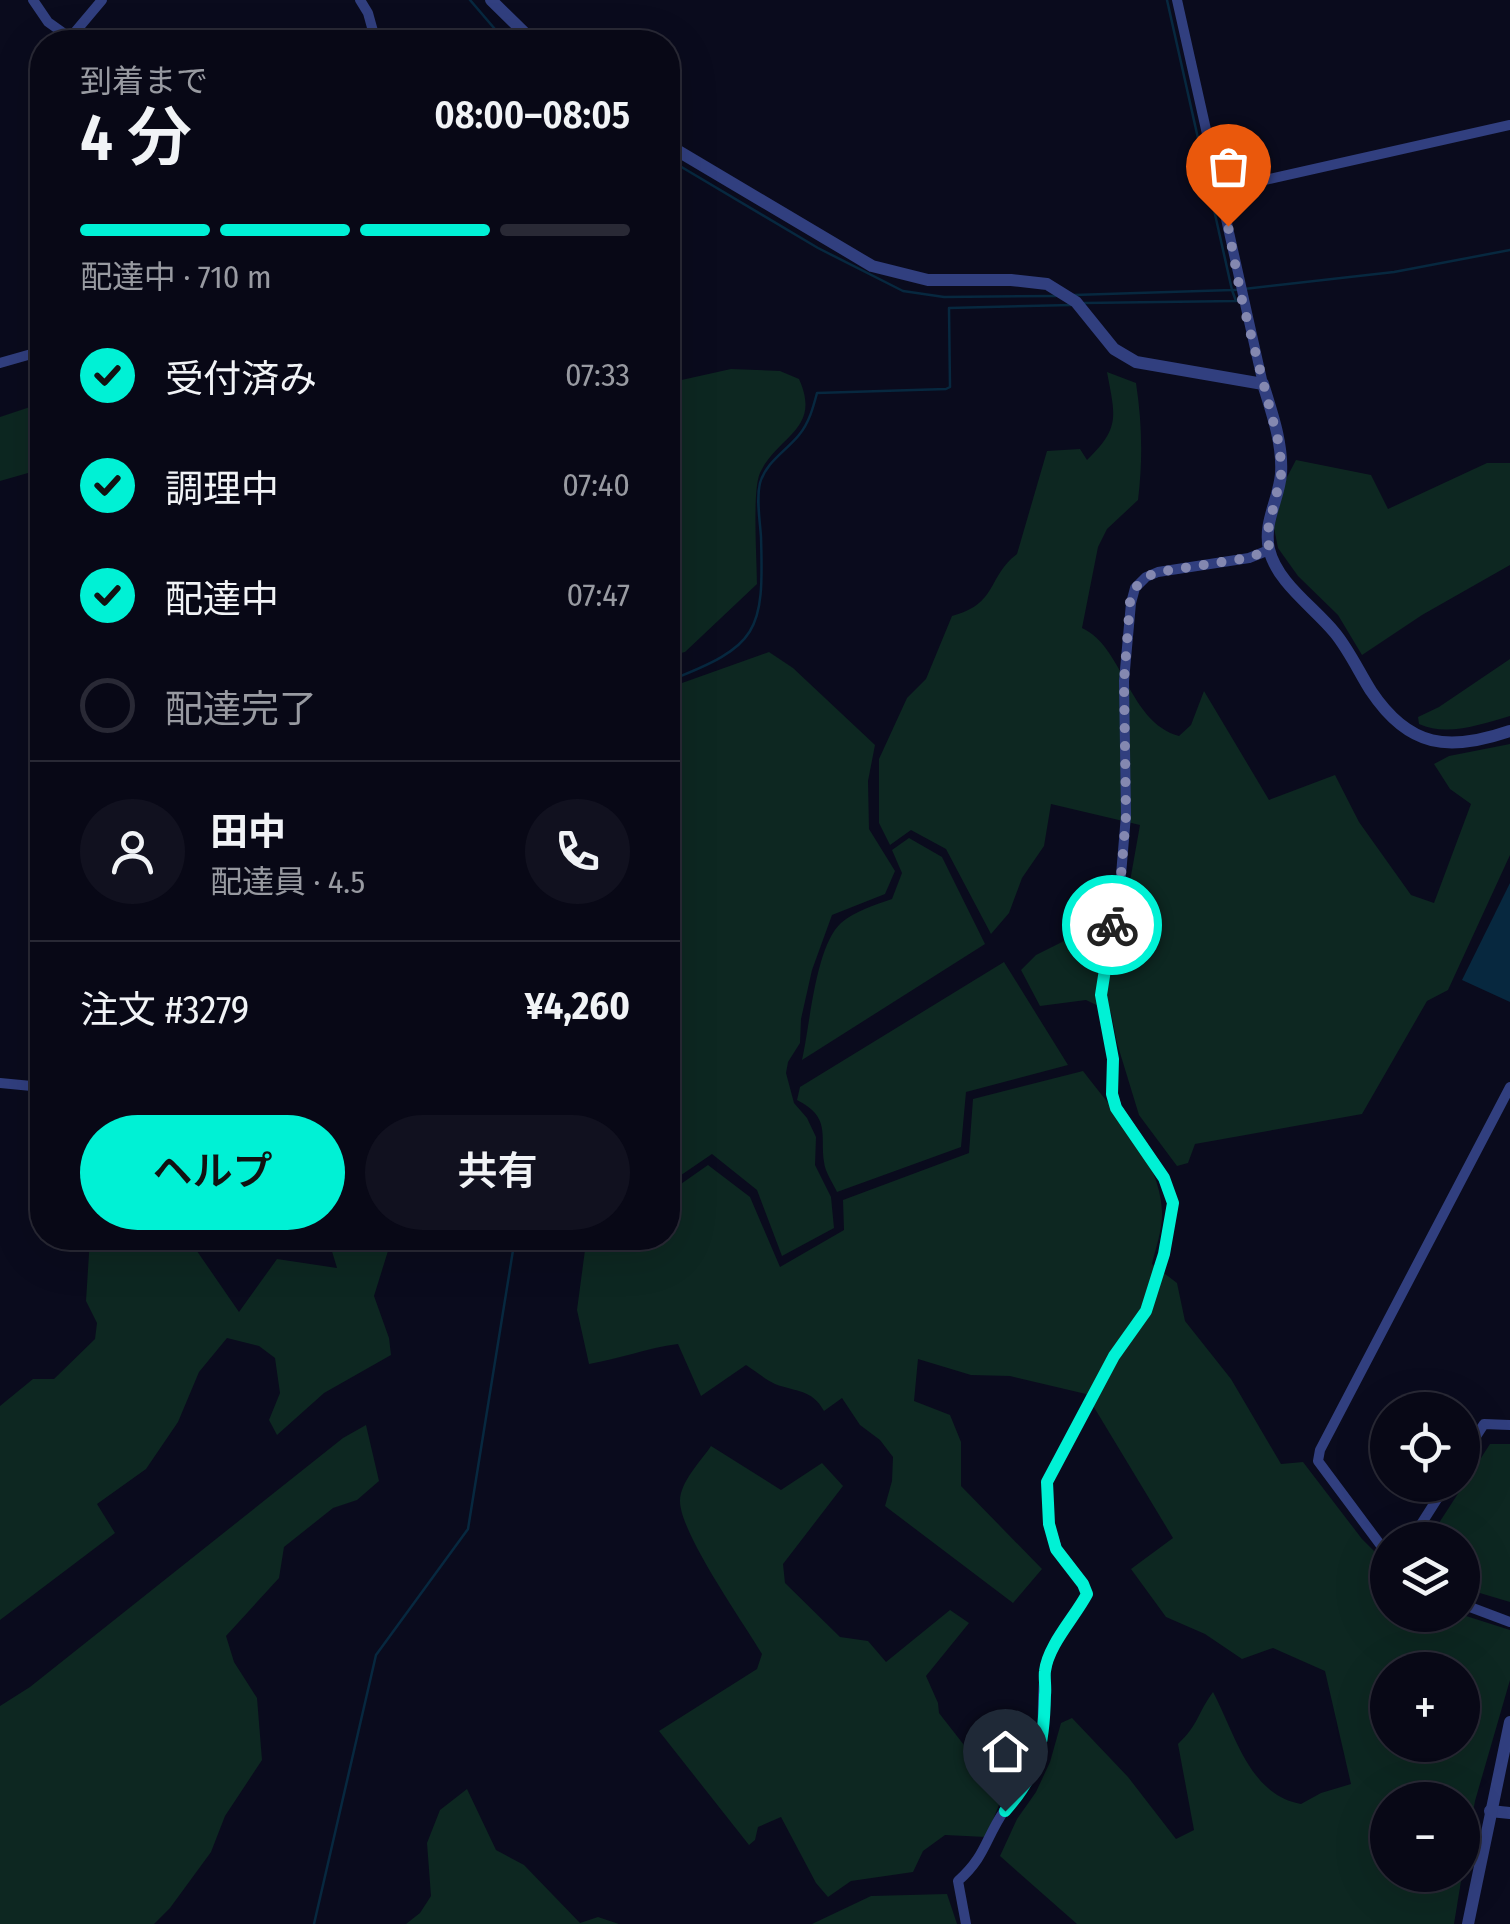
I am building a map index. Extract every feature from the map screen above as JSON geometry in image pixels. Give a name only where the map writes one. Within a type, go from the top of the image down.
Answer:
[{"type":"street","points":[[33,0],[48,22],[59,30]]},
{"type":"street","points":[[80,30],[102,0]]},
{"type":"street","points":[[360,0],[373,30]]},
{"type":"street","points":[[491,0],[522,30]]},
{"type":"street","points":[[1177,0],[1241,296],[1280,448],[1281,475],[1268,530],[1269,550],[1277,568],[1336,634],[1372,692],[1398,724],[1418,738],[1437,743],[1486,739],[1510,731]]},
{"type":"street","points":[[1220,190],[1510,125]]},
{"type":"street","points":[[680,152],[872,266],[928,280],[1047,284],[1076,302],[1114,349],[1136,362],[1263,384]]},
{"type":"street","points":[[0,363],[30,354]]},
{"type":"street","points":[[966,1924],[958,1881],[976,1865],[1005,1811],[1035,1769],[1044,1726],[1045,1670],[1087,1594],[1056,1549],[1049,1524],[1047,1482],[1114,1356],[1146,1311],[1164,1254],[1173,1203],[1164,1178],[1116,1108],[1112,1094],[1113,1059],[1101,995],[1120,887],[1126,816],[1124,681],[1130,602],[1135,588],[1158,572],[1248,558],[1269,550]]},
{"type":"street","points":[[0,1083],[30,1086]]},
{"type":"street","points":[[1370,1531],[1318,1461],[1320,1450],[1510,1088]]},
{"type":"street","points":[[1480,1430],[1484,1424],[1510,1426]]},
{"type":"street","points":[[1480,1611],[1510,1622]]},
{"type":"street","points":[[1468,1924],[1510,1722]]},
{"type":"street","points":[[1490,1812],[1510,1813]]},
{"type":"green space","points":[[731,369],[780,371],[799,379],[805,410],[795,431],[760,473],[757,584],[680,653],[680,380]]},
{"type":"green space","points":[[1107,372],[1136,383],[1140,485],[1138,500],[1107,529],[1098,547],[1082,628],[1108,651],[1148,716],[1179,736],[1191,725],[1204,691],[1269,800],[1335,775],[1359,822],[1411,895],[1434,903],[1471,804],[1450,789],[1434,764],[1449,756],[1510,744],[1510,855],[1448,990],[1427,1001],[1362,1114],[1195,1144],[1188,1163],[1177,1166],[1139,1115],[1111,1012],[1086,1000],[1040,1006],[1021,970],[1036,955],[1066,940],[1091,942],[1121,932],[1140,825],[1051,804],[1044,846],[1022,878],[1009,913],[991,934],[946,849],[911,830],[890,845],[879,823],[879,759],[907,698],[926,679],[952,616],[967,611],[985,597],[1017,554],[1047,451],[1080,449],[1087,460],[1106,439],[1113,420]]},
{"type":"green space","points":[[30,407],[30,472],[0,481],[0,417]]},
{"type":"green space","points":[[1296,460],[1371,475],[1388,509],[1487,463],[1510,463],[1510,565],[1422,615],[1362,655],[1338,615],[1298,576],[1278,548],[1274,528],[1286,479]]},
{"type":"green space","points":[[769,652],[793,668],[875,745],[868,781],[869,829],[895,871],[885,894],[832,915],[812,970],[800,1043],[786,1073],[794,1103],[816,1137],[815,1165],[831,1197],[834,1228],[782,1256],[757,1190],[712,1154],[680,1176],[680,684]]},
{"type":"green space","points":[[1510,659],[1510,716],[1453,729],[1419,724],[1418,717]]},
{"type":"green space","points":[[909,838],[942,857],[985,944],[802,1060],[819,968],[832,934],[852,915],[892,899],[902,873],[892,850]]},
{"type":"green space","points":[[1004,962],[1068,1065],[966,1092],[961,1147],[837,1192],[825,1166],[819,1120],[797,1100],[800,1087]]},
{"type":"green space","points":[[1083,1071],[1133,1136],[1153,1172],[1162,1217],[1152,1264],[1177,1283],[1185,1321],[1231,1379],[1281,1464],[1303,1462],[1370,1547],[1370,1632],[1480,1632],[1480,1620],[1510,1630],[1510,1680],[1480,1784],[1370,1782],[1370,1892],[1459,1892],[1454,1924],[1077,1924],[1000,1856],[1050,1762],[1061,1723],[1072,1718],[1128,1777],[1176,1839],[1194,1830],[1178,1744],[1213,1692],[1246,1760],[1268,1788],[1283,1798],[1301,1804],[1351,1784],[1325,1671],[1273,1648],[1242,1659],[1205,1634],[1166,1617],[1131,1569],[1173,1538],[1086,1394],[1010,1376],[971,1375],[918,1359],[914,1401],[950,1415],[961,1442],[961,1486],[1042,1569],[1013,1603],[885,1506],[893,1457],[880,1440],[860,1425],[842,1398],[824,1411],[809,1395],[775,1384],[746,1365],[701,1396],[678,1344],[589,1364],[577,1310],[585,1250],[680,1250],[680,1185],[708,1165],[750,1197],[780,1267],[844,1230],[843,1200],[969,1153],[973,1099]]},
{"type":"green space","points":[[89,1250],[196,1250],[239,1312],[277,1259],[337,1268],[332,1250],[388,1250],[374,1296],[391,1355],[324,1393],[277,1435],[269,1420],[280,1393],[275,1358],[259,1346],[227,1338],[199,1372],[178,1422],[146,1469],[97,1504],[115,1533],[0,1620],[0,1406],[33,1379],[54,1379],[95,1339],[97,1323],[86,1301]]},
{"type":"green space","points":[[366,1425],[379,1481],[357,1500],[333,1508],[284,1547],[279,1578],[226,1636],[234,1662],[257,1698],[262,1760],[225,1816],[211,1852],[170,1908],[154,1924],[0,1924],[0,1706],[30,1687],[343,1438]]},
{"type":"green space","points":[[1490,1444],[1510,1444],[1510,1602],[1480,1593],[1480,1522],[1440,1522],[1453,1502],[1480,1502],[1480,1459]]},
{"type":"green space","points":[[711,1446],[781,1490],[822,1463],[843,1486],[783,1564],[785,1583],[840,1637],[868,1641],[886,1662],[950,1610],[969,1623],[926,1676],[939,1713],[1003,1795],[986,1837],[945,1835],[923,1851],[913,1872],[851,1881],[828,1897],[816,1883],[781,1817],[758,1827],[755,1840],[749,1845],[659,1731],[757,1669],[762,1654],[701,1555],[683,1515],[683,1486]]},
{"type":"green space","points":[[467,1789],[496,1850],[524,1865],[580,1923],[598,1917],[619,1924],[406,1924],[420,1913],[431,1896],[427,1843],[440,1810]]},
{"type":"green space","points":[[947,1894],[957,1924],[812,1924],[871,1896]]},
{"type":"water","points":[[1510,883],[1510,1002],[1462,980]]},
{"type":"waterway","points":[[470,0],[496,30]]},
{"type":"waterway","points":[[1074,295],[1232,290],[1167,0]]},
{"type":"waterway","points":[[680,166],[818,248],[903,291],[944,297],[1056,296]]},
{"type":"waterway","points":[[1244,289],[1394,272],[1510,250]]},
{"type":"waterway","points":[[1084,303],[1236,301],[1232,290],[1236,290]]},
{"type":"waterway","points":[[680,676],[721,657],[750,632],[761,595],[760,483],[772,463],[802,430],[817,393],[946,389],[950,387],[949,308],[1071,305]]},
{"type":"waterway","points":[[314,1924],[376,1655],[468,1529],[513,1250]]},
{"type":"way so far","points":[[1112,925],[1120,887],[1126,816],[1124,681],[1130,602],[1135,588],[1158,572],[1248,558],[1269,550],[1268,530],[1281,475],[1280,448],[1241,296],[1228,226]]},
{"type":"route","points":[[1005,1811],[1035,1769],[1044,1726],[1045,1670],[1087,1594],[1056,1549],[1049,1524],[1047,1482],[1086,1404],[1146,1311],[1164,1254],[1173,1203],[1164,1178],[1116,1108],[1112,1094],[1113,1059],[1101,995],[1112,925]]}]
